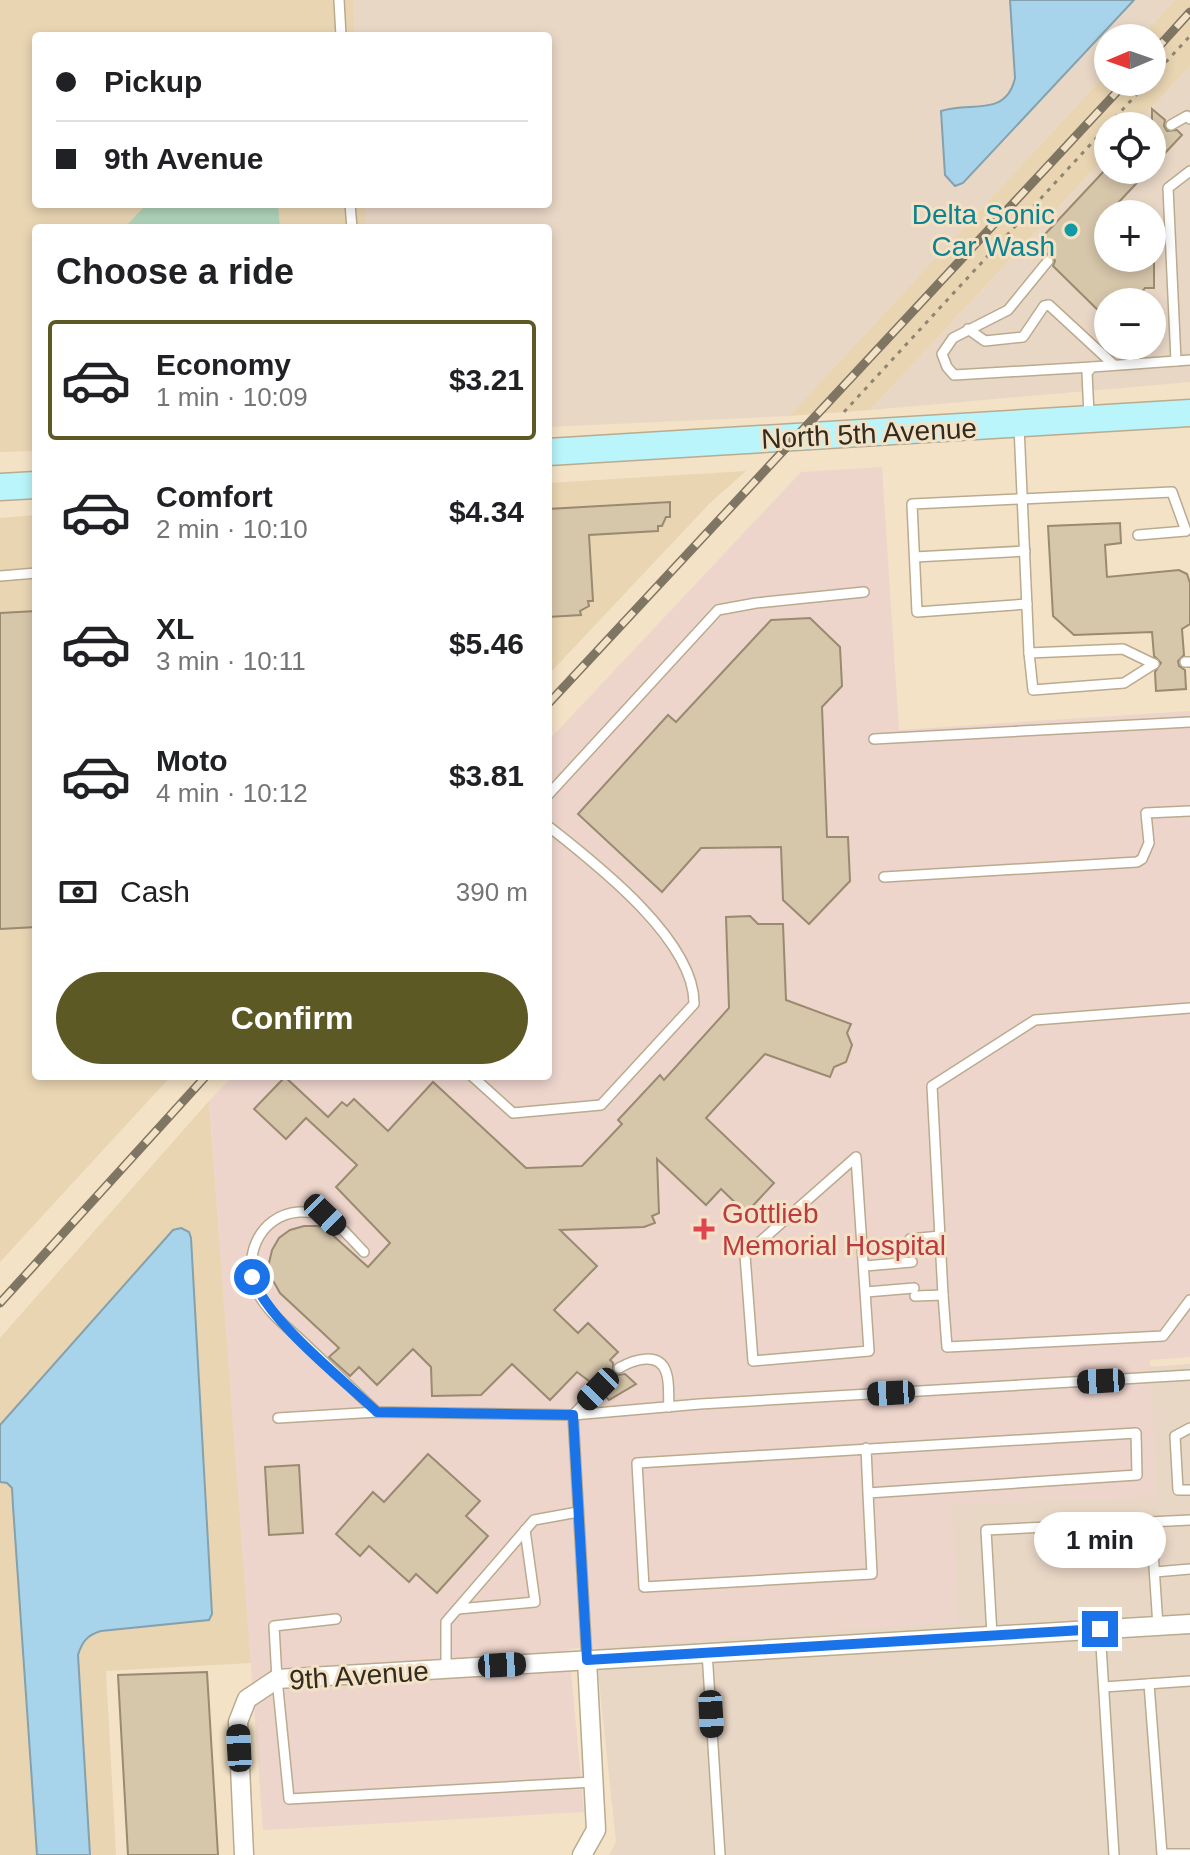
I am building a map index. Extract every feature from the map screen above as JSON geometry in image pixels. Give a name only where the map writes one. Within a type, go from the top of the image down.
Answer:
[{"type":"street","name":"North 5th Avenue","points":[[552,452],[1190,413]]},
{"type":"street","points":[[0,487],[32,485]]},
{"type":"street","name":"9th Avenue","points":[[244,1855],[238,1722],[247,1699],[277,1679],[1190,1624]]},
{"type":"street","points":[[582,1855],[596,1830],[587,1660]]},
{"type":"lane","points":[[339,0],[341,32]]},
{"type":"lane","points":[[1171,125],[1180,118],[1187,116],[1190,119]]},
{"type":"lane","points":[[1176,361],[1168,188],[1190,171]]},
{"type":"lane","points":[[1048,261],[1008,310],[953,338],[942,354],[954,375],[1190,360]]},
{"type":"lane","points":[[968,329],[985,341],[1023,337],[1044,306],[1049,305],[1114,365]]},
{"type":"lane","points":[[1089,419],[1087,373],[1092,367]]},
{"type":"lane","points":[[1019,424],[1029,653],[1033,690],[1124,683],[1154,664],[1123,649],[1029,653]]},
{"type":"lane","points":[[1027,604],[917,612],[912,504],[1172,492],[1186,531],[1138,535]]},
{"type":"lane","points":[[915,557],[1025,551]]},
{"type":"lane","points":[[0,576],[32,573]]},
{"type":"lane","points":[[552,791],[718,610],[864,592]]},
{"type":"lane","points":[[874,739],[1190,722]]},
{"type":"lane","points":[[884,877],[1137,862],[1142,859],[1149,843],[1146,813],[1190,811]]},
{"type":"lane","points":[[476,1080],[513,1113],[601,1105],[694,1004],[684,961],[667,936],[645,911],[552,830]]},
{"type":"lane","points":[[1190,1008],[1035,1020],[932,1086],[947,1347],[1163,1336],[1190,1300]]},
{"type":"lane","points":[[856,1157],[865,1266],[869,1351],[753,1361],[745,1255],[856,1157]]},
{"type":"lane","points":[[364,1252],[325,1215],[294,1213],[275,1219],[255,1242],[251,1260],[252,1277],[259,1296],[274,1315],[377,1412]]},
{"type":"lane","points":[[910,1239],[940,1236]]},
{"type":"lane","points":[[865,1266],[912,1262]]},
{"type":"lane","points":[[866,1292],[943,1295]]},
{"type":"lane","points":[[619,1368],[634,1360],[659,1362],[666,1372],[669,1407]]},
{"type":"lane","points":[[278,1418],[377,1412],[573,1415],[1190,1375]]},
{"type":"lane","points":[[587,1660],[573,1415],[598,1389]]},
{"type":"lane","points":[[1190,1428],[1175,1436],[1178,1490],[1190,1490]]},
{"type":"lane","points":[[866,1448],[868,1493],[872,1574],[644,1587],[637,1463],[866,1448],[1136,1433],[1137,1475],[868,1493]]},
{"type":"lane","points":[[446,1669],[446,1622],[534,1520],[578,1512]]},
{"type":"lane","points":[[992,1635],[986,1530],[1190,1520]]},
{"type":"lane","points":[[1151,1522],[1158,1626]]},
{"type":"lane","points":[[458,1609],[535,1602],[525,1530]]},
{"type":"lane","points":[[1155,1572],[1190,1569]]},
{"type":"lane","points":[[336,1619],[274,1626],[289,1799],[593,1782]]},
{"type":"lane","points":[[1100,1629],[1114,1855]]},
{"type":"lane","points":[[707,1652],[720,1855]]},
{"type":"lane","points":[[1104,1687],[1190,1681]]},
{"type":"lane","points":[[1149,1684],[1162,1855]]},
{"type":"lane","points":[[1152,1855],[1190,1854]]},
{"type":"path","points":[[1166,62],[1190,36]]},
{"type":"path","points":[[822,436],[1135,96]]},
{"type":"shaded area","points":[[0,0],[353,0],[355,32],[32,32],[32,208],[365,208],[366,224],[32,224],[32,451],[0,452]]},
{"type":"shaded area","points":[[353,0],[1175,0],[1153,24],[1094,24],[1094,87],[789,416],[552,427],[552,224],[366,224],[365,208],[552,208],[552,32],[355,32]]},
{"type":"shaded area","points":[[1175,0],[1190,0],[1190,66],[1166,92],[1166,24],[1153,24]]},
{"type":"shaded area","points":[[1190,66],[1190,382],[870,410],[1094,169],[1094,184],[1166,184],[1166,112],[1147,112],[1162,96],[1166,96],[1166,92]]},
{"type":"shaded area","points":[[1094,87],[1094,96],[1162,96],[1147,112],[1094,112],[1094,169],[870,410],[789,416]]},
{"type":"shaded area","name":"Gottlieb Memorial Hospital","points":[[882,467],[899,730],[1190,711],[1190,1357],[1150,1360],[1156,1497],[952,1505],[958,1622],[569,1649],[584,1812],[263,1830],[209,1101],[229,1080],[552,1080],[552,737],[801,472]]},
{"type":"shaded area","points":[[746,471],[710,503],[552,671],[552,483]]},
{"type":"shaded area","points":[[32,515],[32,1080],[167,1080],[0,1262],[0,518]]},
{"type":"shaded area","points":[[209,1101],[251,1663],[106,1671],[116,1855],[0,1855],[0,1338]]},
{"type":"shaded area","points":[[1190,1364],[1190,1855],[609,1855],[616,1842],[570,1407]]},
{"type":"green space","points":[[143,208],[278,208],[280,224],[128,224]]},
{"type":"water","points":[[1010,0],[1134,0],[1112,24],[1094,24],[1094,43],[963,183],[955,186],[945,175],[941,111],[986,106],[1004,99],[1015,78]]},
{"type":"water","points":[[181,1228],[189,1232],[191,1238],[212,1614],[209,1620],[101,1631],[83,1643],[78,1655],[90,1855],[37,1855],[12,1488],[0,1482],[0,1425],[173,1230]]},
{"type":"building","points":[[1166,129],[1177,130],[1182,135],[1166,152]]},
{"type":"building","points":[[1094,182],[1136,184],[1121,200],[1094,200],[1094,272],[1154,272],[1154,288],[1094,288],[1094,306],[1053,266],[1053,256],[1043,256],[1033,247]]},
{"type":"building","points":[[670,502],[670,517],[658,526],[658,531],[589,535],[593,601],[588,601],[589,606],[580,611],[581,615],[552,617],[552,509]]},
{"type":"building","points":[[1120,523],[1121,543],[1105,545],[1107,577],[1179,570],[1187,574],[1190,583],[1190,624],[1182,629],[1184,655],[1178,661],[1185,670],[1186,689],[1156,691],[1155,672],[1161,663],[1154,656],[1152,632],[1074,635],[1053,616],[1048,526]]},
{"type":"building","points":[[32,611],[32,927],[0,929],[0,613]]},
{"type":"building","points":[[810,618],[840,647],[842,686],[822,707],[827,837],[848,837],[850,881],[809,924],[783,900],[781,847],[701,848],[662,892],[578,814],[668,715],[676,722],[771,620]]},
{"type":"building","points":[[750,916],[758,924],[783,924],[786,1000],[851,1024],[847,1033],[852,1045],[846,1062],[834,1067],[830,1077],[765,1054],[706,1118],[774,1183],[746,1213],[721,1189],[706,1205],[657,1159],[659,1213],[652,1216],[655,1223],[644,1227],[560,1230],[597,1266],[554,1310],[578,1333],[588,1323],[618,1352],[610,1360],[613,1372],[625,1374],[636,1384],[609,1400],[603,1394],[603,1383],[593,1384],[577,1372],[550,1400],[512,1364],[481,1395],[432,1396],[431,1367],[413,1349],[377,1385],[359,1367],[350,1376],[329,1357],[339,1348],[280,1293],[271,1277],[269,1263],[272,1250],[279,1238],[290,1230],[318,1226],[327,1230],[368,1267],[390,1243],[336,1187],[357,1165],[306,1118],[286,1139],[254,1109],[282,1080],[288,1080],[328,1117],[342,1102],[347,1106],[354,1099],[388,1131],[433,1082],[526,1168],[582,1166],[622,1124],[618,1120],[660,1075],[664,1080],[729,1008],[726,917]]},
{"type":"building","points":[[428,1454],[480,1501],[466,1516],[488,1536],[437,1593],[416,1574],[409,1582],[369,1546],[360,1556],[336,1534],[373,1492],[384,1502]]},
{"type":"building","points":[[299,1465],[303,1533],[269,1535],[265,1467]]},
{"type":"building","points":[[207,1672],[218,1855],[128,1855],[118,1675]]},
{"type":"railway","points":[[1166,39],[1190,12]]},
{"type":"railway","points":[[552,700],[1113,96]]},
{"type":"railway","points":[[0,1303],[202,1080]]},
{"type":"place","name":"Delta Sonic Car Wash","points":[[1071,230]]},
{"type":"place","name":"Gottlieb Memorial Hospital","points":[[704,1229]]},
{"type":"route","points":[[252,1277],[259,1296],[274,1315],[377,1412],[573,1415],[587,1660],[1100,1629]]}]
